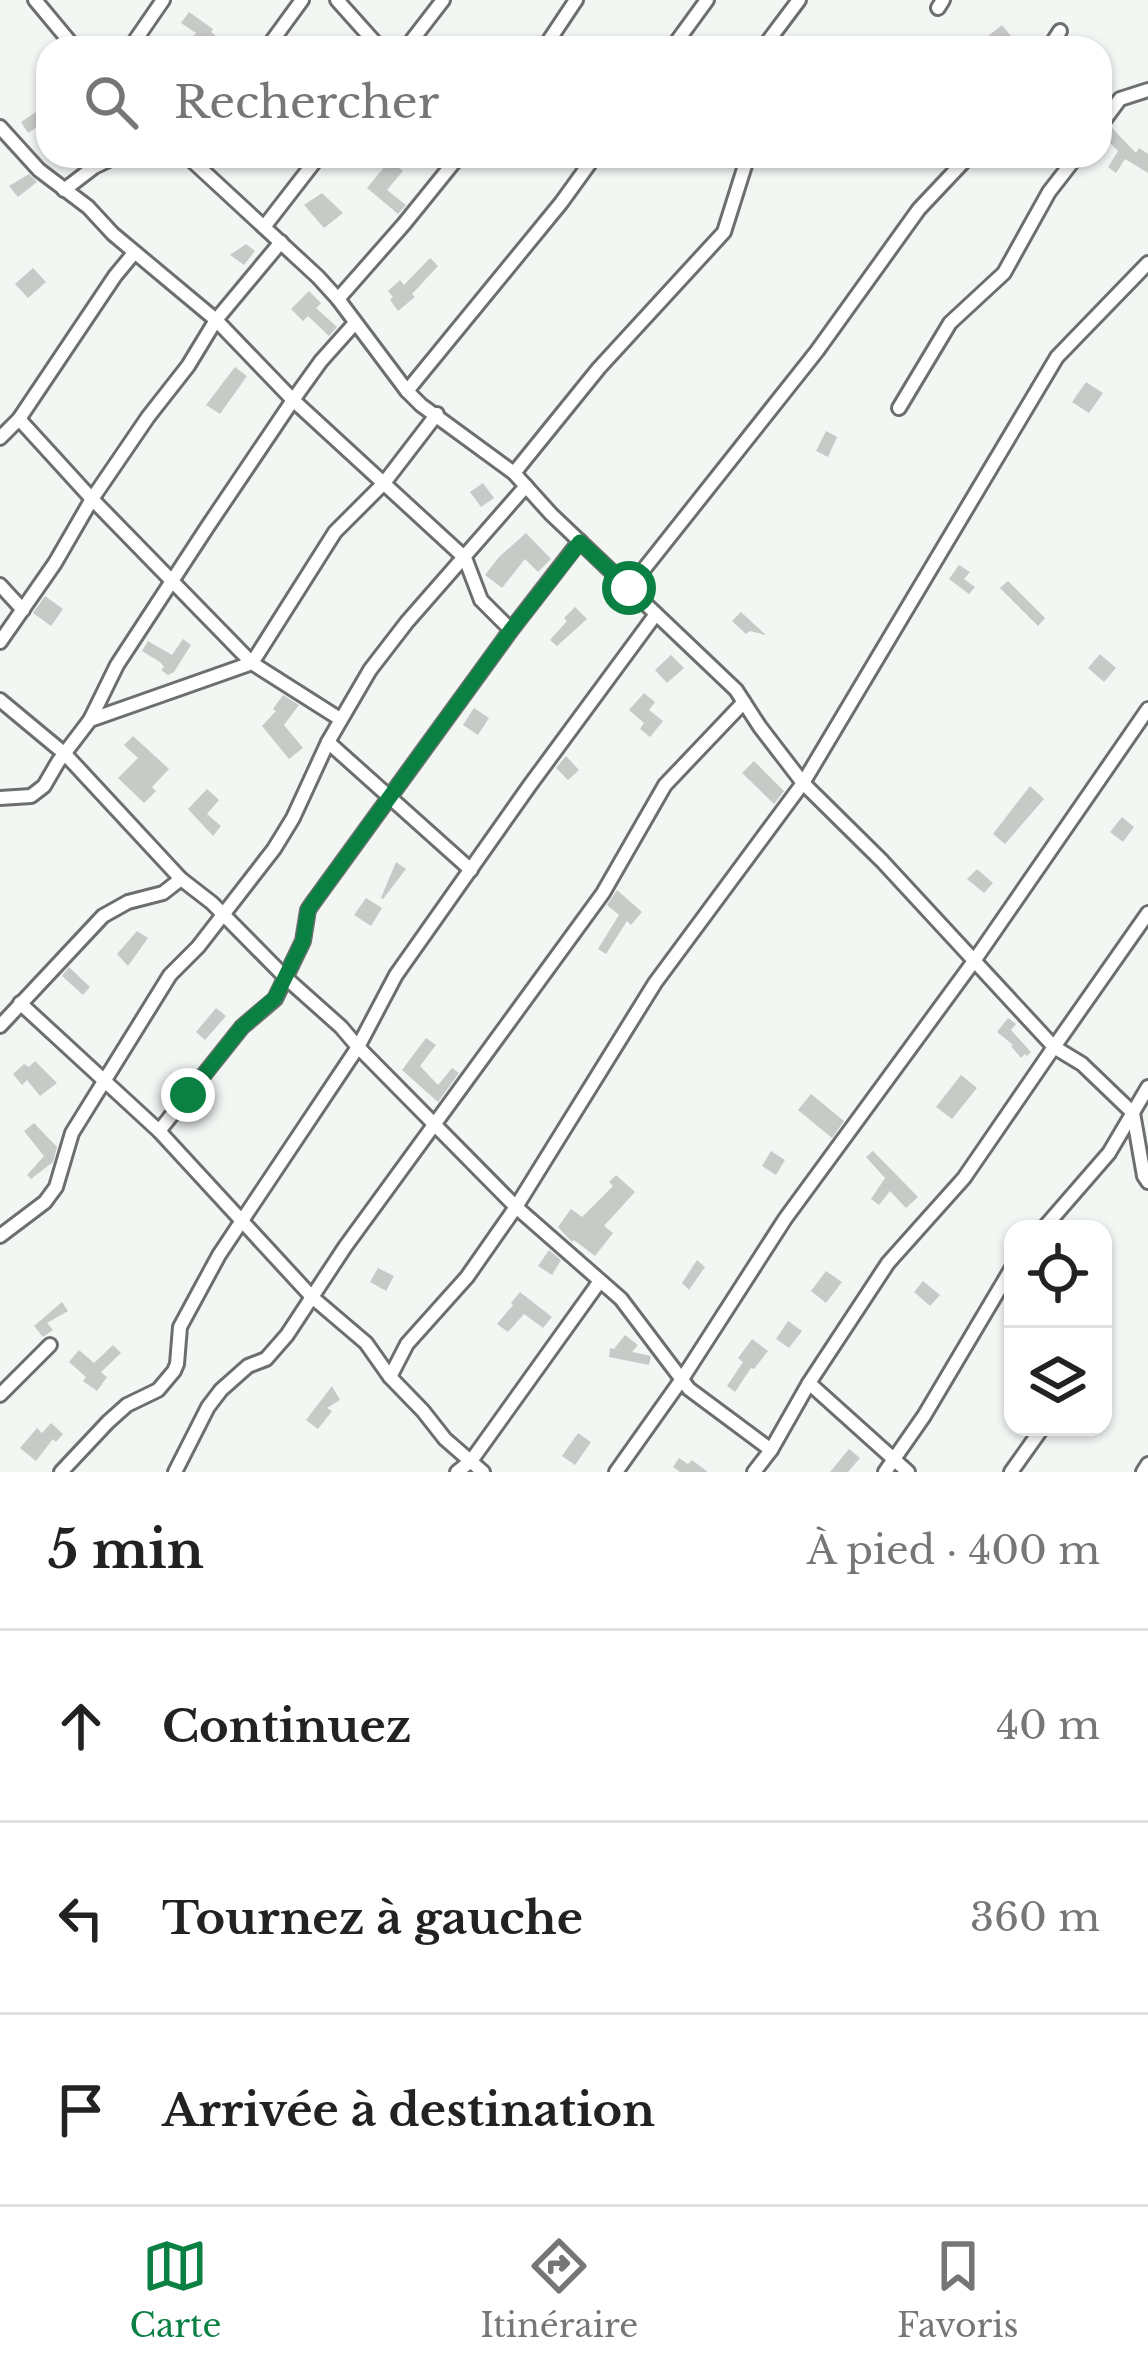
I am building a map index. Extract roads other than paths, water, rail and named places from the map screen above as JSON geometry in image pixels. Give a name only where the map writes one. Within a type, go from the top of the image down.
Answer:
[{"type":"street","points":[[35,0],[65,36]]},
{"type":"street","points":[[138,36],[163,0]]},
{"type":"street","points":[[276,36],[302,0]]},
{"type":"street","points":[[337,0],[369,36]]},
{"type":"street","points":[[415,36],[443,0]]},
{"type":"street","points":[[552,36],[576,0]]},
{"type":"street","points":[[681,36],[707,0]]},
{"type":"street","points":[[772,36],[799,0]]},
{"type":"street","points":[[1057,36],[1060,31]]},
{"type":"street","points":[[1112,110],[1120,99],[1148,90]]},
{"type":"street","points":[[0,127],[36,167]]},
{"type":"street","points":[[37,168],[216,320],[292,400],[465,558],[481,600],[511,630]]},
{"type":"street","points":[[64,190],[93,168]]},
{"type":"street","points":[[200,168],[338,299],[407,391],[514,473],[736,690],[803,783],[883,861],[1054,1047],[1082,1064],[1133,1112],[1148,1182]]},
{"type":"street","points":[[264,227],[311,168]]},
{"type":"street","points":[[338,299],[449,168]]},
{"type":"street","points":[[407,391],[586,168]]},
{"type":"street","points":[[514,473],[599,368],[724,232],[744,168]]},
{"type":"street","points":[[629,588],[818,351],[919,208],[958,168]]},
{"type":"street","points":[[899,408],[950,322],[1004,274],[1049,192],[1068,168]]},
{"type":"street","points":[[0,642],[216,320],[281,242]]},
{"type":"street","points":[[0,439],[19,419],[134,253]]},
{"type":"street","points":[[390,1377],[407,1344],[466,1277],[516,1207],[655,983],[803,783],[1058,357],[1148,263]]},
{"type":"street","points":[[0,798],[31,796],[44,786],[90,720],[117,665],[292,400],[356,323]]},
{"type":"street","points":[[90,720],[252,663],[335,532],[384,483],[437,414]]},
{"type":"street","points":[[19,419],[252,663],[340,719]]},
{"type":"street","points":[[0,1236],[27,1218],[56,1187],[68,1141],[170,976],[224,916],[274,849],[370,670],[526,485]]},
{"type":"street","points":[[159,1131],[242,1027],[275,998],[303,941],[312,904],[580,542]]},
{"type":"street","points":[[0,585],[23,610]]},
{"type":"street","points":[[61,1472],[127,1405],[167,1381],[177,1364],[179,1327],[241,1220],[358,1047],[396,975],[656,614]]},
{"type":"street","points":[[0,700],[65,754],[181,880],[212,903],[315,1001],[516,1207],[621,1299],[689,1389],[771,1450]]},
{"type":"street","points":[[175,1472],[208,1407],[232,1377],[274,1351],[603,893],[665,785],[744,702]]},
{"type":"street","points":[[616,1472],[785,1219],[974,961],[1148,709]]},
{"type":"street","points":[[328,742],[471,870]]},
{"type":"street","points":[[0,1025],[103,916],[128,902],[163,893],[181,880]]},
{"type":"street","points":[[754,1472],[888,1263],[964,1178],[1148,913]]},
{"type":"street","points":[[20,1003],[159,1131],[312,1297],[366,1342],[390,1377],[483,1472]]},
{"type":"street","points":[[1051,1220],[1109,1153],[1148,1087]]},
{"type":"street","points":[[457,1472],[472,1461],[601,1281]]},
{"type":"street","points":[[885,1472],[1004,1281]]},
{"type":"street","points":[[0,1395],[50,1345]]},
{"type":"street","points":[[808,1383],[908,1472]]},
{"type":"street","points":[[1011,1472],[1037,1436]]},
{"type":"street","points":[[1143,1472],[1148,1464]]}]
